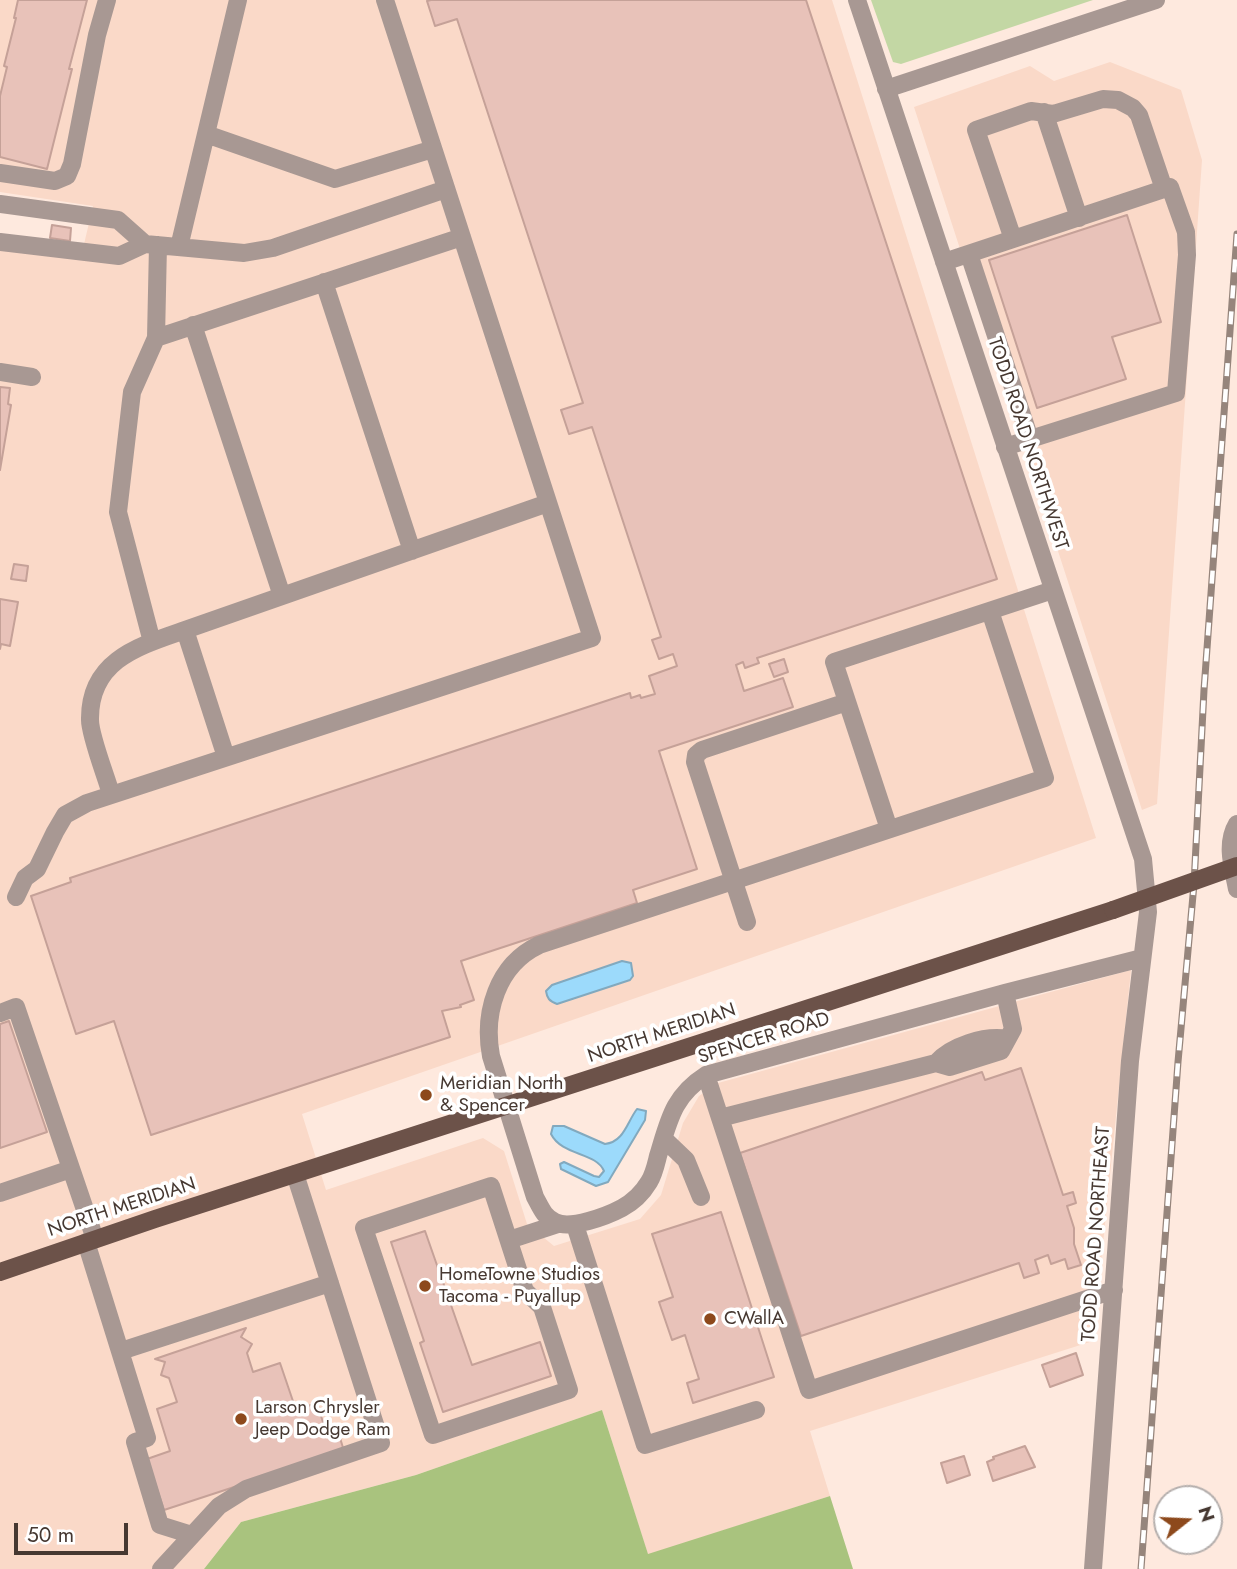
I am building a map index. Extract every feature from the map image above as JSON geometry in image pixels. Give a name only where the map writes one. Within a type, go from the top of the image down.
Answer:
[{"type":"main road","name":"NORTH MERIDIAN","points":[[0,1272],[507,1105],[1114,910],[1237,866]]},
{"type":"street","points":[[0,173],[55,181],[67,176],[72,164],[97,35],[107,0]]},
{"type":"street","points":[[179,247],[238,0]]},
{"type":"street","points":[[16,897],[25,878],[37,869],[65,815],[87,803],[592,638],[385,0]]},
{"type":"street","name":"TODD ROAD NORTHWEST","points":[[857,0],[1143,859],[1147,902]]},
{"type":"street","points":[[887,89],[1156,0]]},
{"type":"street","points":[[1013,239],[976,130],[1031,111],[1053,114],[1110,98],[1126,103],[1139,115],[1164,189]]},
{"type":"street","points":[[1044,112],[1079,218]]},
{"type":"street","points":[[206,134],[335,179],[433,149]]},
{"type":"street","points":[[944,262],[1170,187],[1186,232],[1176,393],[1005,447]]},
{"type":"street","points":[[0,242],[119,256],[152,244],[244,253],[273,248],[446,189]]},
{"type":"street","points":[[0,204],[118,220],[152,244]]},
{"type":"street","points":[[156,338],[461,237]]},
{"type":"street","points":[[152,244],[156,338],[132,392],[118,512],[152,642]]},
{"type":"street","points":[[969,254],[1030,439]]},
{"type":"street","points":[[324,282],[412,551]]},
{"type":"street","points":[[194,325],[282,596]]},
{"type":"street","points":[[0,372],[32,377]]},
{"type":"street","points":[[111,794],[90,721],[95,686],[116,659],[185,630],[548,503]]},
{"type":"street","points":[[889,829],[834,662],[1053,590]]},
{"type":"street","points":[[756,1410],[645,1445],[566,1224],[544,1214],[536,1197],[491,1056],[488,1020],[505,974],[520,957],[539,945],[1045,778],[990,611]]},
{"type":"street","points":[[185,630],[226,757]]},
{"type":"street","points":[[747,922],[695,762],[696,755],[702,750],[848,702]]},
{"type":"street","points":[[1237,824],[1230,851],[1237,889]]},
{"type":"street","name":"TODD ROAD NORTHEAST","points":[[1093,1569],[1130,1061],[1147,902]]},
{"type":"street","name":"SPENCER ROAD","points":[[509,1240],[621,1208],[639,1194],[651,1179],[677,1102],[690,1085],[706,1075],[1142,958]]},
{"type":"street","points":[[720,1118],[936,1063],[946,1052],[995,1037],[1007,1039],[1011,1036],[1013,1023],[1005,993]]},
{"type":"street","points":[[0,1013],[16,1007],[71,1169],[146,1438],[135,1442],[160,1525],[192,1535]]},
{"type":"street","points":[[706,1075],[808,1390],[1114,1290]]},
{"type":"street","points":[[664,1139],[686,1160],[701,1197]]},
{"type":"street","points":[[0,1193],[71,1169]]},
{"type":"street","points":[[161,1569],[219,1506],[246,1489],[381,1443],[295,1174]]},
{"type":"street","points":[[491,1186],[509,1240],[525,1291],[542,1307],[569,1390],[433,1435],[364,1228],[491,1186]]},
{"type":"street","points":[[121,1351],[330,1283]]},
{"type":"shaded area","points":[[0,0],[832,0],[1096,838],[302,1114],[326,1190],[483,1138],[504,1151],[527,1224],[554,1246],[640,1219],[661,1195],[683,1123],[699,1096],[718,1083],[1131,970],[1093,1341],[810,1431],[830,1496],[648,1555],[602,1410],[416,1475],[241,1522],[204,1569],[0,1569],[0,247],[81,257],[93,206],[0,192]]},
{"type":"shaded area","points":[[1110,62],[1181,90],[1202,160],[1157,804],[1142,810],[914,107],[1030,66],[1054,81]]},
{"type":"green space","points":[[871,0],[1093,0],[901,64],[893,62]]},
{"type":"green space","points":[[602,1410],[648,1554],[830,1496],[853,1569],[204,1569],[241,1522],[416,1475]]},
{"type":"water","points":[[622,961],[631,963],[633,976],[630,980],[557,1004],[548,997],[546,991],[552,985]]},
{"type":"water","points":[[637,1109],[646,1111],[645,1120],[608,1182],[596,1186],[561,1169],[560,1164],[564,1162],[594,1176],[599,1177],[604,1171],[594,1160],[556,1141],[551,1134],[553,1126],[564,1126],[605,1144],[617,1140]]},
{"type":"building","points":[[18,0],[87,0],[47,169],[0,157],[0,96]]},
{"type":"building","points":[[806,0],[997,579],[757,658],[759,663],[745,668],[743,662],[736,665],[744,691],[783,678],[793,707],[659,751],[697,869],[633,890],[637,903],[461,961],[474,1000],[460,1005],[461,1007],[442,1011],[450,1037],[151,1135],[114,1021],[76,1034],[31,896],[71,882],[70,878],[630,693],[631,698],[655,694],[649,676],[677,666],[673,654],[659,659],[652,640],[661,637],[592,427],[569,434],[561,410],[583,403],[457,19],[435,26],[427,1]]},
{"type":"building","points":[[1127,215],[1161,322],[1112,337],[1126,379],[1037,408],[989,260]]},
{"type":"building","points":[[52,225],[71,228],[70,241],[50,238]]},
{"type":"building","points":[[0,387],[10,388],[8,404],[11,405],[0,470]]},
{"type":"building","points":[[14,564],[28,566],[26,581],[11,579]]},
{"type":"building","points":[[0,599],[18,602],[10,646],[1,644],[0,649]]},
{"type":"building","points":[[784,659],[788,672],[774,677],[769,664]]},
{"type":"building","points":[[9,1021],[47,1132],[0,1148],[0,1024]]},
{"type":"building","points":[[1021,1068],[1063,1195],[1073,1192],[1076,1203],[1067,1206],[1081,1265],[1068,1269],[1065,1259],[1051,1264],[1048,1255],[1035,1260],[1039,1273],[1024,1278],[1019,1263],[801,1336],[740,1153],[982,1072],[985,1080]]},
{"type":"building","name":"CWallA","points":[[721,1212],[774,1377],[693,1403],[687,1383],[699,1379],[685,1335],[672,1340],[659,1302],[673,1297],[652,1234]]},
{"type":"building","name":"HomeTowne Studios Tacoma - Puyallup","points":[[425,1231],[472,1365],[540,1342],[551,1376],[443,1412],[420,1343],[424,1341],[391,1242]]},
{"type":"building","name":"Larson Chrysler Jeep Dodge Ram","points":[[246,1328],[241,1337],[252,1344],[247,1353],[253,1372],[280,1363],[296,1410],[317,1403],[326,1432],[337,1428],[344,1451],[164,1510],[147,1459],[170,1451],[157,1409],[177,1402],[169,1378],[161,1375],[165,1362],[155,1359]]},
{"type":"building","points":[[1076,1353],[1083,1375],[1050,1387],[1042,1365]]},
{"type":"building","points":[[1025,1446],[1035,1467],[993,1481],[987,1462],[994,1459],[993,1457]]},
{"type":"building","points":[[964,1456],[970,1475],[947,1483],[941,1463]]},
{"type":"railway","points":[[1141,1569],[1178,1062],[1194,884],[1204,690],[1237,234]]},
{"type":"place","name":"Meridian North & Spencer","points":[[426,1095]]},
{"type":"place","name":"HomeTowne Studios Tacoma - Puyallup","points":[[425,1286]]},
{"type":"place","name":"CWallA","points":[[710,1319]]},
{"type":"place","name":"Larson Chrysler Jeep Dodge Ram","points":[[241,1419]]}]
